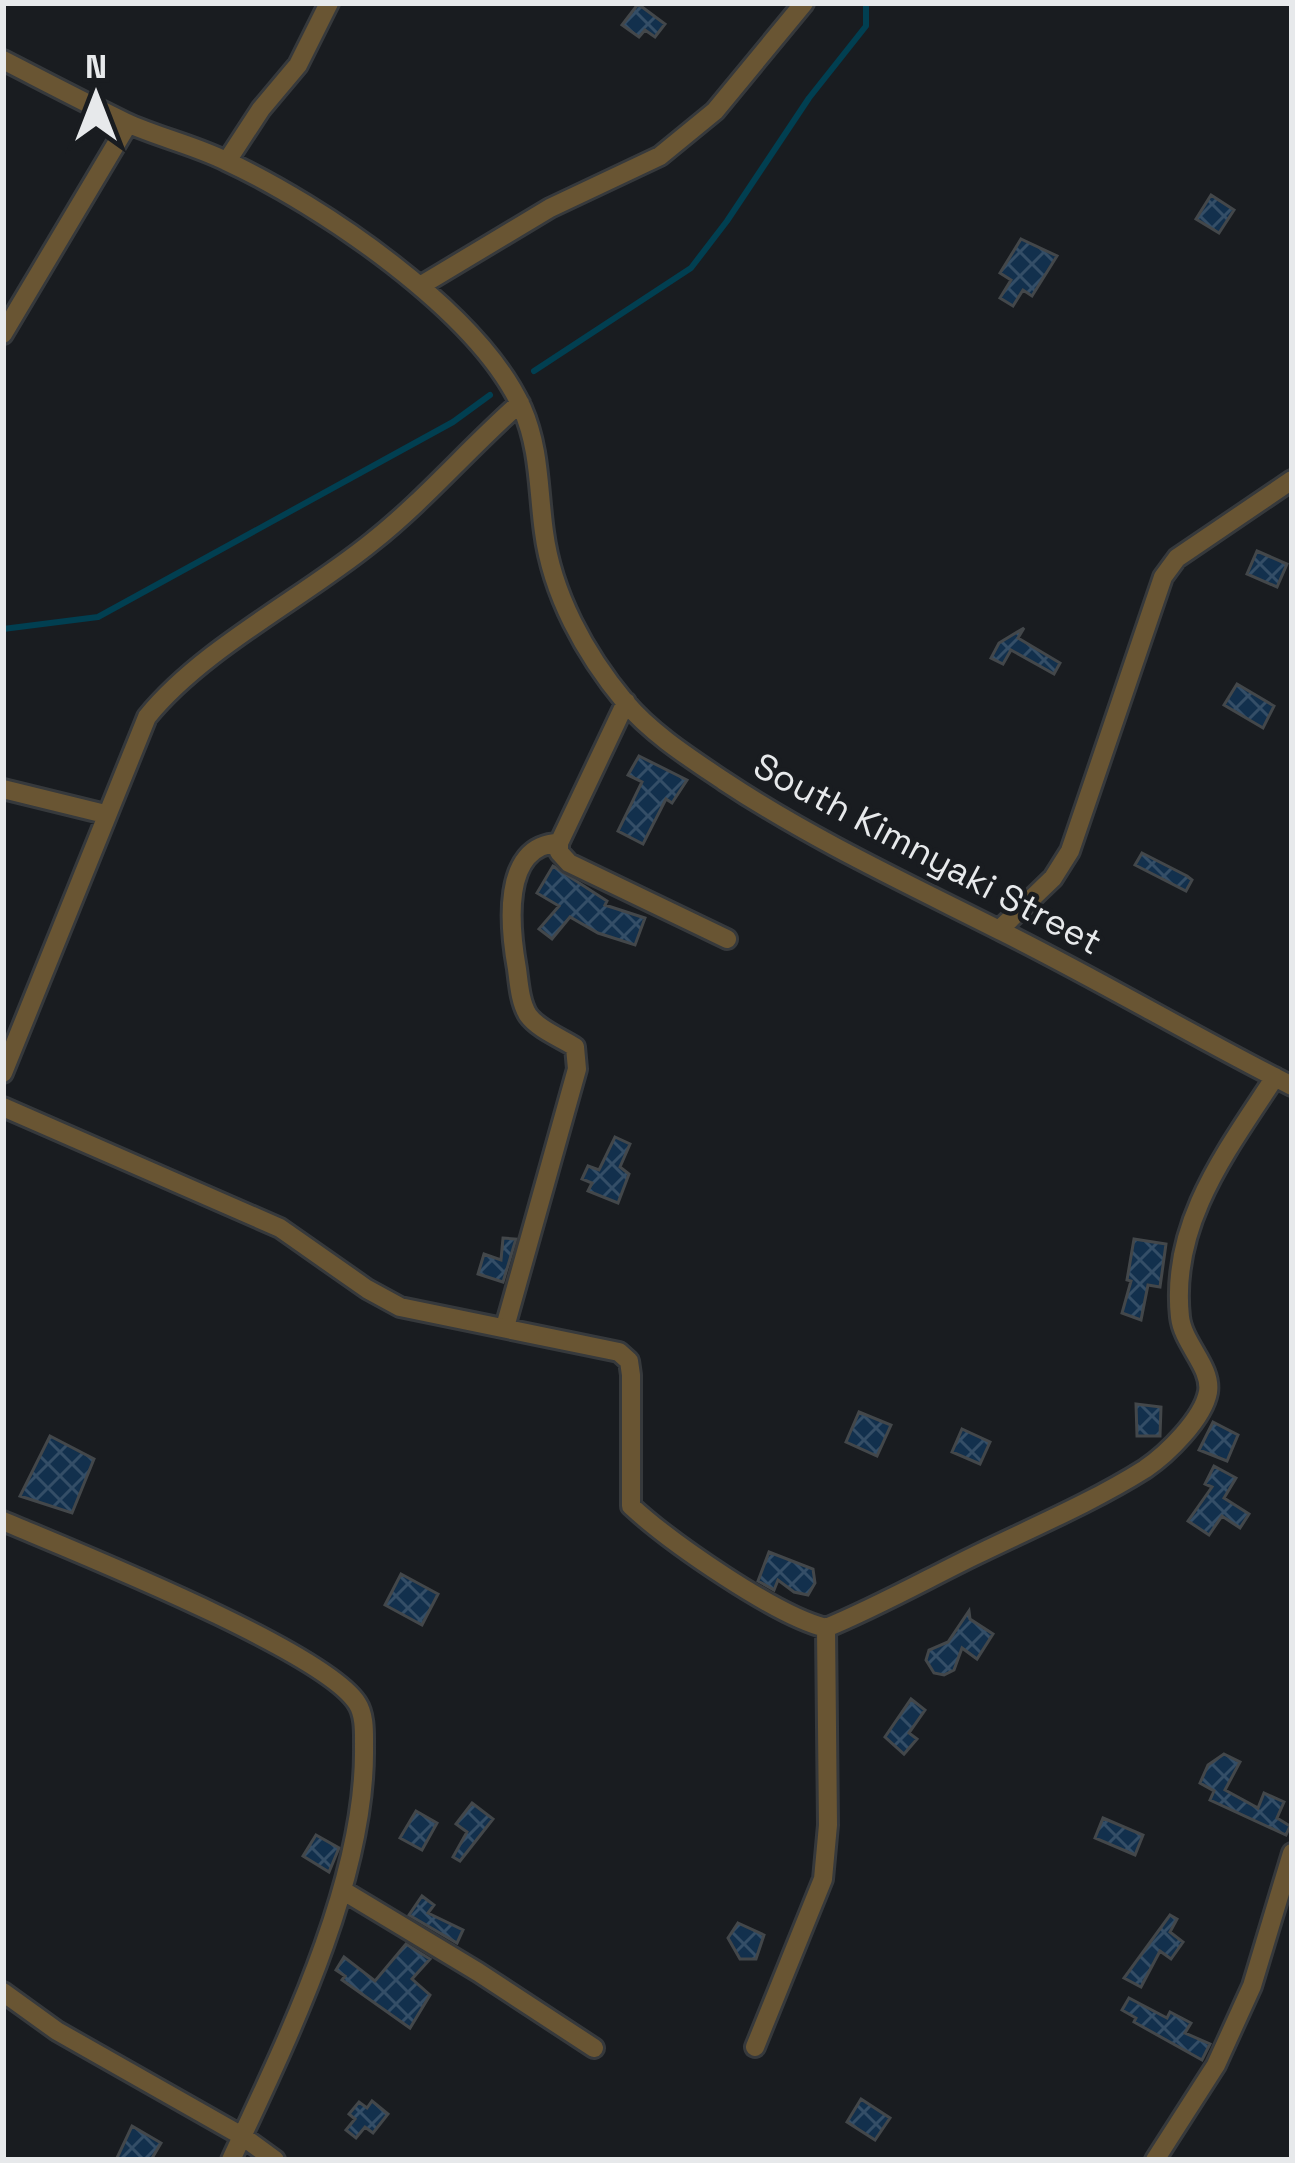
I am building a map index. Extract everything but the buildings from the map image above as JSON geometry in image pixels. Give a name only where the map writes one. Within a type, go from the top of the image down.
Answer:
[{"type":"street","points":[[226,160],[260,109],[298,65],[329,3]]},
{"type":"street","points":[[420,286],[550,208],[660,156],[715,111],[804,3]]},
{"type":"street","name":"South Kimnyaki Street","points":[[3,60],[128,124],[226,160],[345,231],[420,286],[482,350],[520,403],[537,452],[544,532],[563,602],[584,644],[626,702],[679,749],[786,822],[1283,1081]]},
{"type":"street","points":[[3,334],[128,124]]},
{"type":"street","points":[[3,1073],[147,717],[167,692],[374,541],[520,403]]},
{"type":"street","points":[[999,930],[1054,878],[1070,851],[1163,577],[1177,558],[1292,480]]},
{"type":"street","points":[[626,702],[559,843],[559,852],[569,862],[727,939]]},
{"type":"street","points":[[3,789],[105,814]]},
{"type":"street","points":[[505,1327],[578,1059],[575,1047],[526,1012],[514,954],[511,903],[516,876],[534,850],[559,843]]},
{"type":"street","points":[[3,1107],[280,1228],[400,1307],[603,1346],[629,1361],[631,1506],[736,1581],[793,1616],[826,1628],[1084,1503],[1149,1466],[1179,1437],[1204,1404],[1208,1388],[1208,1376],[1181,1326],[1180,1255],[1195,1209],[1283,1081]]},
{"type":"street","points":[[3,1521],[272,1642],[340,1684],[359,1706],[364,1762],[342,1890],[306,1989],[231,2160]]},
{"type":"street","points":[[755,2047],[824,1879],[826,1628]]},
{"type":"street","points":[[1155,2160],[1192,2105],[1252,1986],[1292,1853]]},
{"type":"street","points":[[342,1890],[594,2048]]},
{"type":"street","points":[[3,1992],[124,2071],[242,2136],[275,2160]]},
{"type":"waterway","points":[[534,371],[691,268],[809,98],[866,26],[866,3]]},
{"type":"waterway","points":[[3,629],[98,617],[453,422],[490,395]]}]
